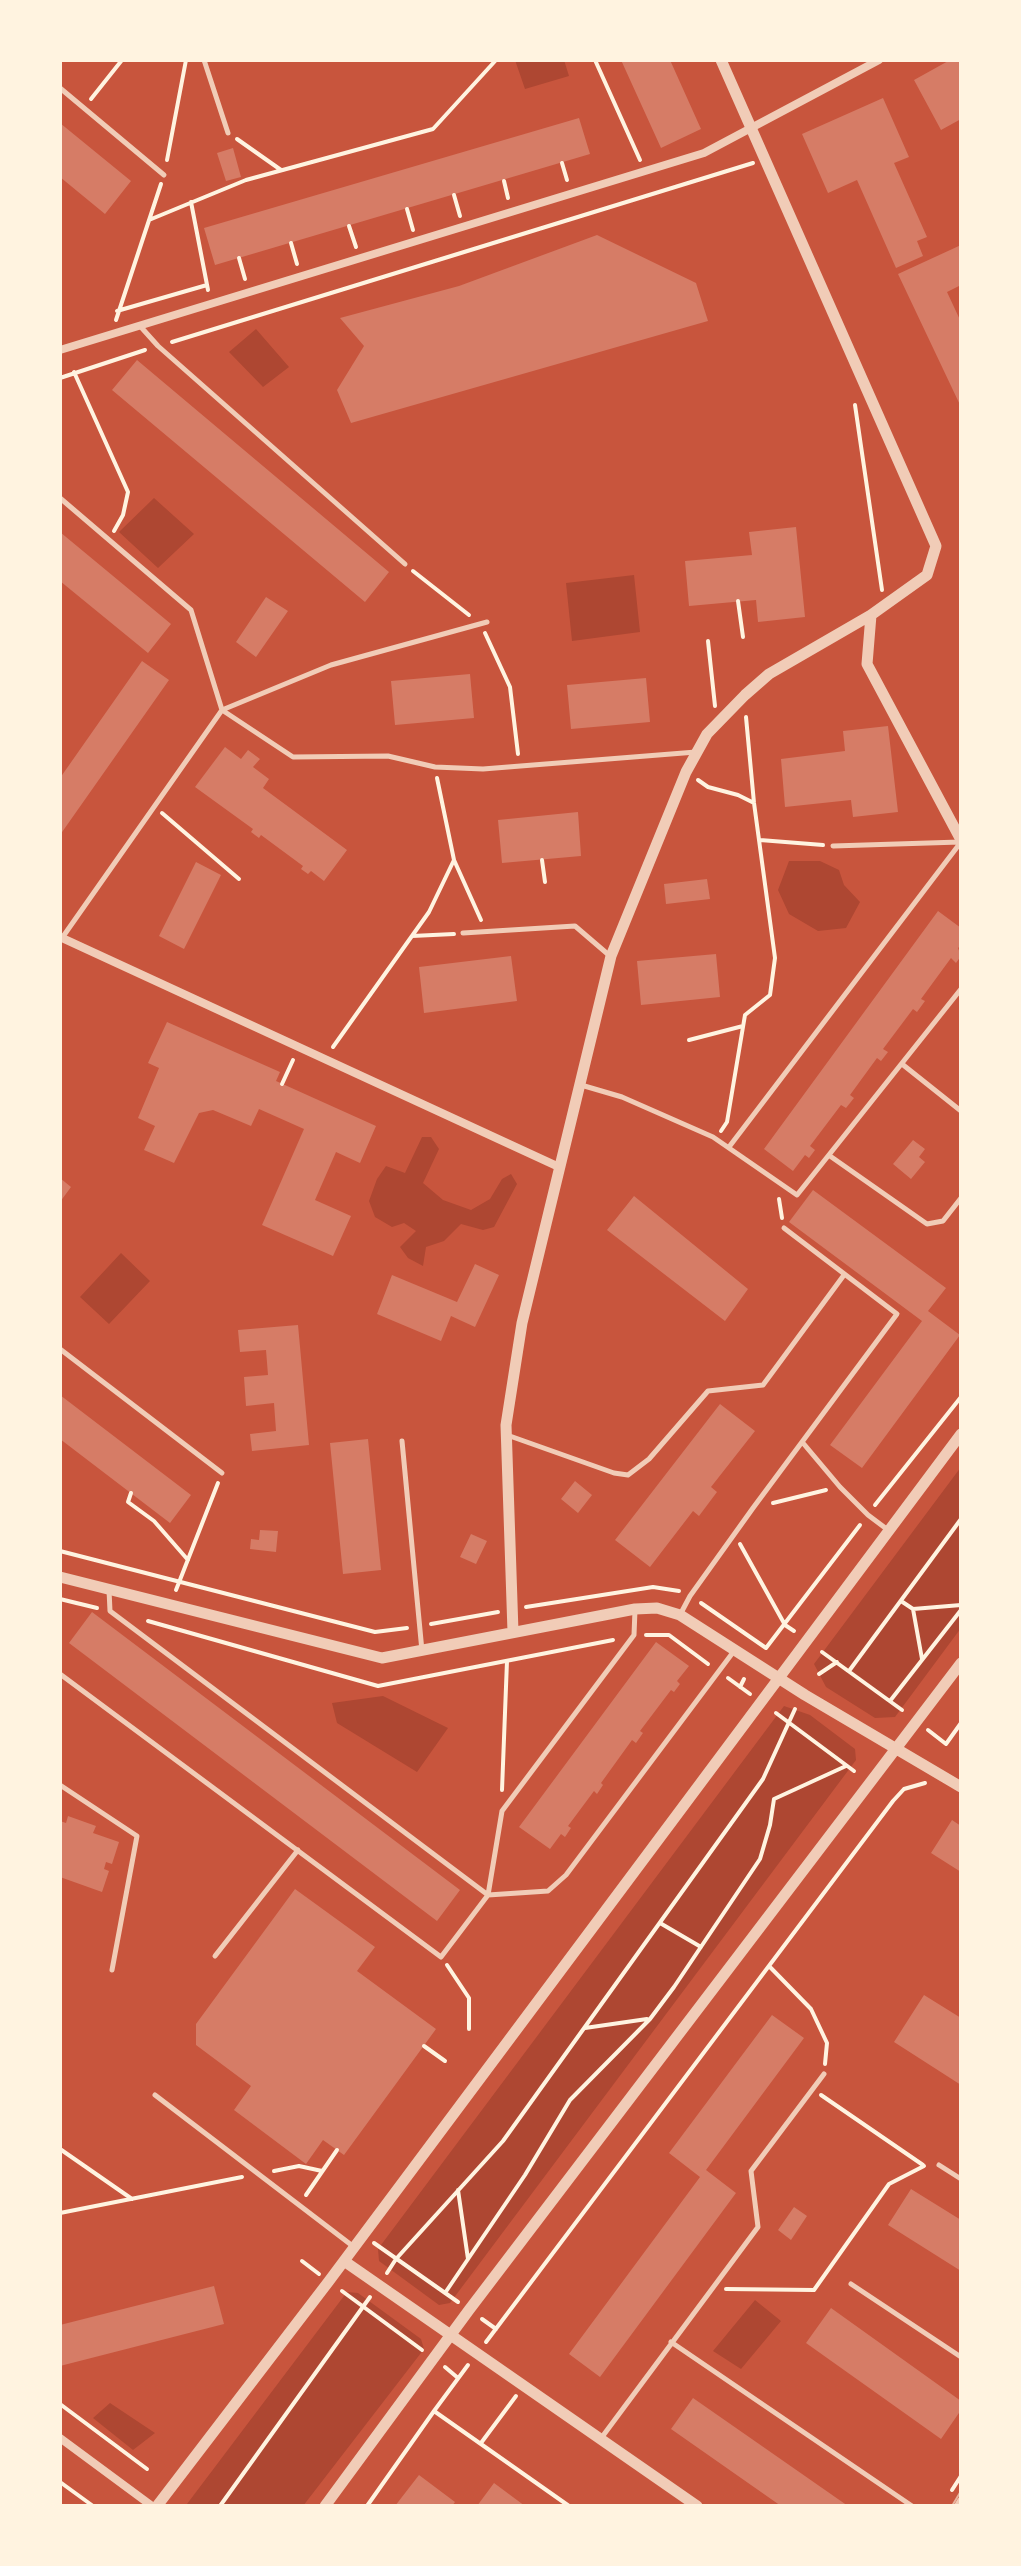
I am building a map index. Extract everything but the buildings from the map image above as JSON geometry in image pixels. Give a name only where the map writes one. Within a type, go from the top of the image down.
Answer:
[{"type":"street","points":[[513,1632],[506,1435],[522,1323],[611,956],[686,772],[707,734],[769,674],[871,615],[927,575],[936,546],[721,60]]},
{"type":"street","points":[[60,350],[704,153],[879,60]]},
{"type":"street","points":[[871,615],[867,664],[961,841]]},
{"type":"street","points":[[61,939],[559,1167]]},
{"type":"street","points":[[60,2438],[155,2506],[344,2261],[961,1434]]},
{"type":"street","points":[[60,1577],[382,1658],[635,1609],[657,1608],[680,1615],[961,1787]]},
{"type":"street","points":[[325,2506],[469,2310],[961,1663]]},
{"type":"street","points":[[344,2261],[697,2506]]},
{"type":"lane","points":[[204,60],[228,133]]},
{"type":"lane","points":[[60,88],[164,175]]},
{"type":"lane","points":[[140,326],[158,346],[405,564]]},
{"type":"lane","points":[[60,498],[191,610],[222,710],[293,757],[388,756],[435,767],[519,767],[697,752]]},
{"type":"lane","points":[[61,939],[222,710],[331,665],[484,623]]},
{"type":"lane","points":[[833,846],[961,841]]},
{"type":"lane","points":[[729,1147],[961,841]]},
{"type":"lane","points":[[463,933],[575,926],[611,956]]},
{"type":"lane","points":[[580,1085],[622,1097],[713,1137],[797,1195],[961,989]]},
{"type":"lane","points":[[902,1064],[961,1111]]},
{"type":"lane","points":[[830,1156],[927,1224],[943,1221],[961,1198]]},
{"type":"lane","points":[[680,1615],[690,1596],[753,1508],[897,1314],[784,1228]]},
{"type":"lane","points":[[506,1435],[614,1473],[628,1475],[649,1459],[708,1391],[763,1385],[844,1275]]},
{"type":"lane","points":[[60,1349],[222,1473]]},
{"type":"lane","points":[[402,1441],[422,1651]]},
{"type":"lane","points":[[803,1443],[840,1487],[888,1530]]},
{"type":"lane","points":[[109,1590],[110,1611],[488,1895],[548,1891],[566,1875],[735,1650]]},
{"type":"lane","points":[[60,1674],[441,1957],[488,1895],[502,1811],[634,1635],[635,1609]]},
{"type":"lane","points":[[60,1785],[137,1836],[112,1970]]},
{"type":"lane","points":[[215,1956],[298,1850]]},
{"type":"lane","points":[[602,2438],[758,2227],[751,2171],[824,2074]]},
{"type":"lane","points":[[155,2095],[354,2247]]},
{"type":"lane","points":[[939,2165],[961,2179]]},
{"type":"lane","points":[[851,2284],[961,2357]]},
{"type":"lane","points":[[671,2342],[912,2506]]},
{"type":"path","points":[[84,109],[122,60]]},
{"type":"path","points":[[111,335],[164,175],[186,60]]},
{"type":"path","points":[[149,220],[246,180],[433,129],[496,60]]},
{"type":"path","points":[[595,60],[642,166]]},
{"type":"path","points":[[228,133],[281,170]]},
{"type":"path","points":[[60,378],[764,159]]},
{"type":"path","points":[[191,202],[209,296]]},
{"type":"path","points":[[407,209],[417,241]]},
{"type":"path","points":[[349,226],[359,258]]},
{"type":"path","points":[[291,243],[301,276]]},
{"type":"path","points":[[239,258],[249,292]]},
{"type":"path","points":[[118,310],[207,285]]},
{"type":"path","points":[[74,372],[128,492],[123,515],[109,540]]},
{"type":"path","points":[[854,403],[878,577],[886,604]]},
{"type":"path","points":[[412,571],[484,623],[510,687],[519,767]]},
{"type":"path","points":[[738,601],[743,637]]},
{"type":"path","points":[[708,641],[717,724]]},
{"type":"path","points":[[713,1137],[727,1122],[745,1015],[770,995],[775,958],[754,803],[745,695]]},
{"type":"path","points":[[435,767],[454,860],[486,932]]},
{"type":"path","points":[[686,772],[708,787],[754,803]]},
{"type":"path","points":[[154,806],[239,879]]},
{"type":"path","points":[[759,840],[833,846]]},
{"type":"path","points":[[325,1059],[429,912],[454,860]]},
{"type":"path","points":[[542,860],[545,882]]},
{"type":"path","points":[[412,936],[463,933]]},
{"type":"path","points":[[689,1040],[743,1026]]},
{"type":"path","points":[[282,1084],[300,1047]]},
{"type":"path","points":[[775,1180],[784,1228]]},
{"type":"path","points":[[171,1606],[222,1473]]},
{"type":"path","points":[[753,1508],[840,1487]]},
{"type":"path","points":[[131,1493],[128,1502],[154,1521],[188,1560]]},
{"type":"path","points":[[849,1671],[961,1519]]},
{"type":"path","points":[[735,1535],[785,1625],[796,1633]]},
{"type":"path","points":[[901,1601],[913,1609],[961,1607]]},
{"type":"path","points":[[890,1701],[961,1607]]},
{"type":"path","points":[[913,1609],[922,1660]]},
{"type":"path","points":[[822,1652],[902,1710]]},
{"type":"path","points":[[502,1811],[507,1661]]},
{"type":"path","points":[[819,1674],[837,1662]]},
{"type":"path","points":[[744,1679],[740,1687],[750,1694]]},
{"type":"path","points":[[379,2285],[396,2259],[503,2141],[585,2028],[763,1779],[795,1709]]},
{"type":"path","points":[[776,1713],[854,1771]]},
{"type":"path","points":[[928,1730],[946,1744],[961,1723]]},
{"type":"path","points":[[445,2293],[525,2175],[570,2100],[650,2019],[760,1859],[774,1799],[846,1766]]},
{"type":"path","points":[[362,2236],[496,2329],[893,1801],[904,1789],[927,1783]]},
{"type":"path","points":[[882,1792],[893,1801]]},
{"type":"path","points":[[660,1923],[701,1947]]},
{"type":"path","points":[[441,1957],[469,1998],[469,2029]]},
{"type":"path","points":[[769,1966],[811,2009],[827,2043],[824,2074]]},
{"type":"path","points":[[585,2028],[650,2019]]},
{"type":"path","points":[[424,2046],[445,2061]]},
{"type":"path","points":[[711,2289],[814,2290],[889,2184],[924,2166],[813,2089]]},
{"type":"path","points":[[60,2149],[132,2199]]},
{"type":"path","points":[[315,2203],[305,2196],[337,2150]]},
{"type":"path","points":[[60,2213],[299,2166],[322,2171]]},
{"type":"path","points":[[458,2190],[468,2260]]},
{"type":"path","points":[[220,2506],[364,2306],[458,2378],[367,2506]]},
{"type":"path","points":[[481,2443],[525,2385]]},
{"type":"path","points":[[60,2404],[147,2469]]},
{"type":"path","points":[[434,2411],[569,2506]]},
{"type":"path","points":[[60,2482],[93,2506]]},
{"type":"shaded area","points":[[515,60],[564,60],[569,76],[525,89]]},
{"type":"shaded area","points":[[256,329],[289,367],[263,387],[229,352]]},
{"type":"shaded area","points":[[154,498],[194,534],[158,568],[119,532]]},
{"type":"shaded area","points":[[634,575],[640,632],[572,641],[566,583]]},
{"type":"shaded area","points":[[789,861],[820,861],[839,870],[844,885],[860,902],[846,928],[818,931],[789,914],[778,890]]},
{"type":"shaded area","points":[[422,1137],[431,1137],[439,1149],[423,1183],[443,1200],[471,1210],[490,1199],[502,1179],[511,1174],[517,1184],[494,1227],[483,1230],[461,1224],[444,1241],[426,1247],[423,1266],[408,1258],[400,1247],[416,1231],[404,1223],[392,1227],[375,1217],[369,1201],[377,1179],[386,1166],[405,1173]]},
{"type":"shaded area","points":[[121,1253],[150,1281],[109,1324],[80,1297]]},
{"type":"shaded area","points":[[961,1467],[961,1628],[895,1717],[875,1718],[826,1687],[814,1664]]},
{"type":"shaded area","points":[[383,1696],[448,1728],[417,1772],[337,1723],[332,1703]]},
{"type":"shaded area","points":[[784,1706],[810,1715],[855,1749],[856,1760],[450,2303],[439,2305],[379,2261],[378,2249]]},
{"type":"shaded area","points":[[347,2292],[358,2293],[421,2339],[424,2349],[303,2506],[188,2506],[187,2504]]},
{"type":"shaded area","points":[[755,2300],[781,2321],[741,2369],[713,2351]]},
{"type":"shaded area","points":[[110,2403],[155,2433],[133,2450],[93,2418]]},
{"type":"tram line","points":[[952,2506],[961,2491]]}]
